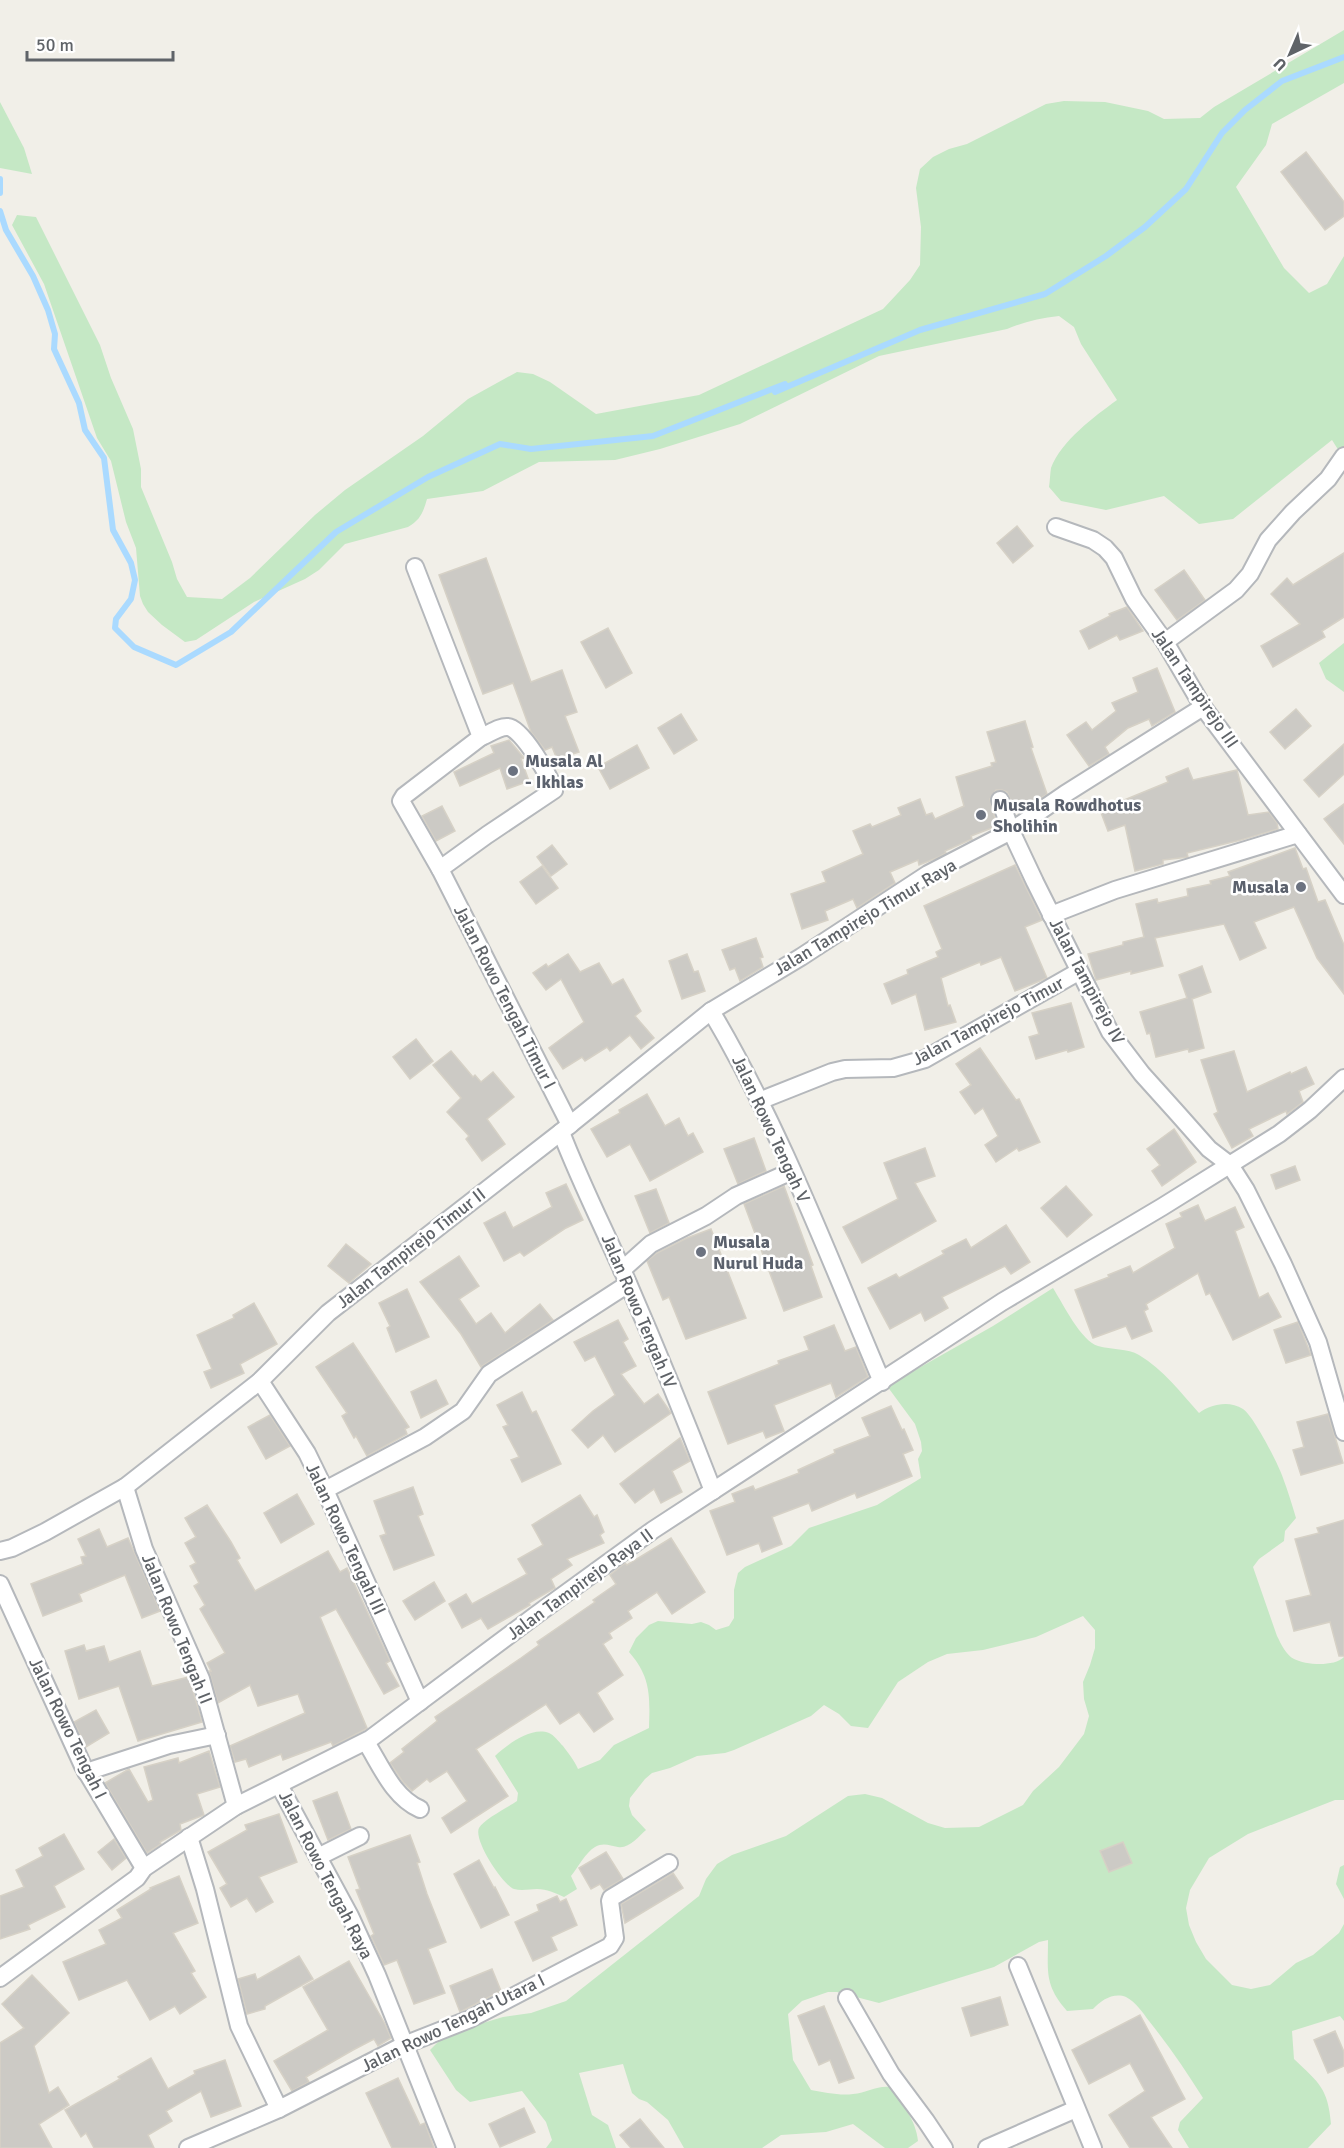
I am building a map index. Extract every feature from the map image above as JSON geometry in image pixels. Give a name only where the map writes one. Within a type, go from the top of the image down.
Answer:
[{"type":"street","points":[[1165,642],[1236,590],[1250,574],[1268,540],[1293,512],[1328,479],[1344,456]]},
{"type":"street","name":"Jalan Tampirejo III","points":[[1056,526],[1093,540],[1114,558],[1134,599],[1165,642],[1203,707],[1344,895]]},
{"type":"street","points":[[415,567],[482,737]]},
{"type":"street","name":"Jalan Tampirejo Timur Raya","points":[[565,1129],[711,1011],[801,957],[928,874],[1011,831],[1203,707]]},
{"type":"street","name":"Jalan Rowo Tengah Timur I","points":[[440,869],[554,790],[527,743],[513,728],[505,726],[482,737],[401,799],[440,869],[565,1129]]},
{"type":"street","name":"Jalan Tampirejo IV","points":[[1000,801],[1011,831],[1078,972],[1110,1032],[1142,1074],[1209,1149],[1230,1165]]},
{"type":"street","points":[[1051,915],[1115,890],[1298,834]]},
{"type":"street","name":"Jalan Tampirejo Timur","points":[[759,1101],[832,1072],[845,1069],[893,1068],[925,1059],[1078,972]]},
{"type":"street","name":"Jalan Rowo Tengah V","points":[[711,1011],[735,1052],[792,1171],[882,1382]]},
{"type":"street","name":"Jalan Tampirejo Raya II","points":[[279,1785],[366,1742],[653,1530],[1002,1302],[1230,1165],[1287,1128],[1344,1078]]},
{"type":"street","name":"Jalan Rowo Tengah IV","points":[[565,1129],[575,1167],[625,1277],[713,1491]]},
{"type":"street","name":"Jalan Tampirejo Timur II","points":[[0,1551],[12,1548],[45,1532],[125,1487],[260,1381],[328,1313],[565,1129]]},
{"type":"street","points":[[1230,1165],[1283,1264],[1318,1342],[1344,1432]]},
{"type":"street","points":[[325,1490],[425,1437],[463,1411],[489,1374],[625,1277],[651,1244],[706,1216],[736,1196],[792,1171]]},
{"type":"street","name":"Jalan Rowo Tengah III","points":[[260,1381],[306,1453],[325,1490],[420,1702]]},
{"type":"street","name":"Jalan Rowo Tengah II","points":[[125,1487],[144,1549],[201,1679],[236,1806]]},
{"type":"street","name":"Jalan Rowo Tengah I","points":[[0,1584],[86,1773],[144,1868]]},
{"type":"street","points":[[86,1773],[169,1745],[217,1735]]},
{"type":"street","points":[[366,1742],[400,1796],[420,1809]]},
{"type":"street","name":"Jalan Rowo Tengah Raya","points":[[0,1978],[137,1878],[144,1868],[236,1806],[279,1785],[350,1916],[377,1975],[446,2148]]},
{"type":"street","points":[[318,1857],[360,1836]]},
{"type":"street","points":[[189,1837],[205,1889],[239,2026],[279,2109]]},
{"type":"street","name":"Jalan Rowo Tengah Utara I","points":[[188,2148],[279,2109],[404,2045],[470,2019],[610,1946],[615,1938],[611,1898],[669,1863]]},
{"type":"street","points":[[1018,1966],[1093,2148]]},
{"type":"street","points":[[847,1998],[891,2074],[944,2148]]},
{"type":"street","points":[[987,2148],[1076,2109]]},
{"type":"green space","points":[[1344,30],[1344,83],[1272,124],[1266,145],[1236,187],[1284,268],[1309,293],[1327,284],[1344,256],[1344,459],[1332,440],[1233,519],[1199,524],[1164,496],[1106,510],[1061,501],[1049,487],[1051,468],[1062,448],[1117,400],[1081,344],[1074,327],[1059,316],[879,356],[740,424],[660,449],[615,460],[539,462],[483,491],[427,499],[421,516],[408,527],[345,544],[319,570],[305,579],[254,602],[196,640],[185,642],[162,625],[143,604],[140,596],[136,548],[126,522],[111,461],[97,438],[44,284],[12,225],[17,215],[36,217],[100,345],[111,378],[133,429],[141,469],[141,487],[177,579],[187,597],[222,599],[250,578],[315,515],[345,490],[423,436],[468,399],[517,372],[533,374],[550,382],[596,414],[699,395],[883,309],[910,280],[920,265],[921,227],[916,188],[920,169],[933,157],[967,144],[1046,104],[1064,101],[1105,102],[1148,111],[1164,119],[1200,118],[1214,107]]},
{"type":"green space","points":[[0,102],[24,148],[32,174],[0,168]]},
{"type":"green space","points":[[1344,643],[1344,692],[1326,679],[1319,663]]},
{"type":"green space","points":[[1053,1288],[1073,1321],[1092,1343],[1139,1355],[1156,1367],[1199,1413],[1215,1405],[1226,1404],[1238,1406],[1247,1413],[1259,1430],[1276,1463],[1296,1518],[1285,1531],[1284,1541],[1259,1559],[1253,1567],[1277,1636],[1289,1655],[1299,1661],[1327,1664],[1344,1657],[1344,1800],[1335,1800],[1248,1834],[1209,1858],[1190,1890],[1186,1908],[1189,1925],[1206,1959],[1232,1985],[1251,1989],[1270,1985],[1296,1963],[1313,1955],[1339,1933],[1344,1924],[1344,2021],[1340,2016],[1292,2031],[1294,2059],[1310,2074],[1325,2094],[1331,2124],[1308,2148],[1189,2148],[1178,2130],[1180,2122],[1203,2098],[1184,2068],[1142,2011],[1126,1997],[1108,1998],[1093,2009],[1067,2011],[1051,1985],[1048,1969],[1048,1940],[1039,1942],[994,1967],[879,2003],[837,1992],[828,1992],[802,2001],[788,2014],[793,2060],[811,2090],[848,2094],[891,2087],[908,2112],[917,2133],[918,2141],[908,2148],[885,2148],[853,2124],[826,2132],[781,2135],[762,2148],[684,2148],[668,2120],[647,2102],[632,2093],[623,2064],[579,2073],[592,2115],[608,2125],[616,2148],[546,2148],[552,2140],[546,2122],[522,2091],[470,2102],[456,2090],[430,2050],[446,2034],[503,2017],[531,2013],[566,2001],[699,1896],[706,1879],[717,1864],[732,1855],[786,1836],[848,1796],[865,1794],[882,1798],[928,1823],[945,1828],[979,1827],[1023,1805],[1033,1791],[1059,1767],[1084,1734],[1089,1716],[1084,1699],[1083,1682],[1095,1648],[1095,1630],[1083,1616],[1036,1637],[983,1650],[947,1654],[928,1662],[898,1682],[868,1728],[851,1726],[839,1714],[824,1705],[811,1716],[734,1750],[697,1756],[652,1773],[630,1798],[629,1806],[632,1815],[646,1830],[634,1842],[626,1846],[601,1845],[592,1849],[571,1876],[577,1889],[564,1897],[544,1890],[517,1890],[509,1886],[490,1861],[478,1834],[479,1828],[486,1821],[517,1801],[518,1793],[495,1756],[513,1742],[535,1732],[549,1733],[563,1746],[578,1769],[600,1760],[614,1745],[649,1728],[648,1687],[642,1670],[629,1652],[636,1638],[649,1625],[658,1621],[692,1624],[701,1622],[716,1630],[729,1626],[734,1618],[734,1590],[738,1573],[745,1567],[791,1546],[809,1528],[877,1505],[921,1478],[918,1459],[922,1451],[921,1442],[915,1424],[887,1386],[993,1326]]},
{"type":"green space","points":[[1344,1865],[1344,1899],[1336,1884],[1340,1867]]},
{"type":"building","points":[[1306,152],[1344,202],[1344,216],[1325,230],[1281,172]]},
{"type":"building","points":[[1017,526],[1033,546],[1013,563],[997,543]]},
{"type":"building","points":[[1344,553],[1344,617],[1322,631],[1325,637],[1273,667],[1261,646],[1300,624],[1271,594],[1287,578],[1293,585]]},
{"type":"building","points":[[486,558],[531,682],[562,670],[577,712],[565,716],[579,752],[557,759],[552,747],[545,750],[531,732],[513,683],[483,694],[439,575]]},
{"type":"building","points":[[1184,570],[1205,600],[1177,620],[1155,590]]},
{"type":"building","points":[[1127,607],[1143,631],[1120,640],[1117,635],[1089,649],[1080,631],[1110,616],[1109,614]]},
{"type":"building","points":[[608,628],[632,673],[606,688],[581,642]]},
{"type":"building","points":[[1157,668],[1175,712],[1152,726],[1149,719],[1128,728],[1105,747],[1109,754],[1089,766],[1067,735],[1086,722],[1092,730],[1116,711],[1112,703],[1138,692],[1133,678]]},
{"type":"building","points":[[1296,709],[1311,726],[1285,749],[1270,732]]},
{"type":"building","points":[[681,714],[697,740],[674,754],[658,728]]},
{"type":"building","points":[[1025,721],[1033,747],[1031,748],[1047,794],[1032,804],[1015,810],[1007,792],[996,790],[990,799],[997,826],[971,836],[972,839],[945,851],[946,853],[939,857],[919,865],[918,860],[890,872],[895,883],[857,908],[853,899],[825,911],[828,920],[802,929],[791,894],[826,882],[822,872],[863,854],[853,831],[870,824],[872,827],[901,815],[898,808],[920,799],[926,815],[932,813],[935,819],[964,806],[956,777],[992,766],[991,763],[996,762],[987,732]]},
{"type":"building","points":[[509,740],[524,758],[521,759],[529,781],[507,789],[500,768],[460,786],[454,772],[494,753],[491,746]]},
{"type":"building","points":[[1344,744],[1344,774],[1319,797],[1304,780]]},
{"type":"building","points":[[637,745],[649,768],[610,789],[598,767]]},
{"type":"building","points":[[1188,768],[1193,780],[1237,770],[1248,815],[1269,812],[1277,823],[1278,829],[1187,853],[1188,857],[1163,860],[1163,864],[1135,871],[1125,825],[1108,831],[1100,810],[1168,782],[1166,777]]},
{"type":"building","points":[[1344,804],[1344,844],[1324,819]]},
{"type":"building","points":[[442,806],[455,831],[436,841],[422,816]]},
{"type":"building","points":[[552,845],[567,864],[551,876],[537,857]]},
{"type":"building","points":[[1295,848],[1303,869],[1306,868],[1318,902],[1325,900],[1344,945],[1344,994],[1317,958],[1294,907],[1254,922],[1266,948],[1240,960],[1224,924],[1155,938],[1163,966],[1096,980],[1088,954],[1144,937],[1136,904],[1157,899],[1158,903],[1188,896],[1187,889],[1211,884],[1210,881],[1230,876],[1228,872]]},
{"type":"building","points":[[1015,865],[1042,920],[1025,927],[1047,978],[1015,991],[1001,957],[981,965],[980,962],[941,978],[948,1006],[950,1005],[956,1022],[925,1030],[916,994],[892,1004],[884,984],[908,974],[907,970],[938,957],[936,952],[942,949],[924,906]]},
{"type":"building","points":[[542,866],[558,888],[536,904],[520,882]]},
{"type":"building","points":[[756,938],[763,957],[760,958],[763,967],[740,981],[735,968],[730,970],[722,950]]},
{"type":"building","points":[[568,954],[580,972],[599,963],[612,985],[623,979],[641,1011],[635,1016],[654,1038],[641,1049],[630,1035],[610,1051],[607,1047],[585,1061],[582,1057],[563,1069],[549,1048],[584,1022],[561,979],[546,990],[533,973],[546,964],[548,967]]},
{"type":"building","points":[[687,954],[694,972],[698,971],[705,991],[682,999],[669,961]]},
{"type":"building","points":[[1202,966],[1211,992],[1192,999],[1204,1048],[1189,1052],[1188,1049],[1156,1057],[1150,1033],[1147,1034],[1140,1012],[1187,998],[1179,975]]},
{"type":"building","points":[[1071,1003],[1084,1047],[1036,1059],[1029,1037],[1039,1034],[1032,1013]]},
{"type":"building","points":[[416,1039],[433,1061],[410,1079],[393,1057]]},
{"type":"building","points":[[980,1048],[1016,1100],[1019,1099],[1040,1142],[1019,1151],[1017,1148],[996,1162],[985,1145],[998,1136],[983,1108],[975,1114],[960,1092],[971,1085],[956,1064]]},
{"type":"building","points":[[451,1051],[473,1077],[475,1075],[481,1082],[493,1072],[514,1097],[487,1119],[505,1144],[482,1161],[466,1139],[469,1136],[447,1112],[461,1098],[433,1065]]},
{"type":"building","points":[[1234,1051],[1247,1092],[1306,1067],[1314,1084],[1299,1091],[1303,1102],[1287,1114],[1286,1111],[1249,1129],[1253,1136],[1232,1148],[1214,1114],[1218,1112],[1201,1060]]},
{"type":"building","points":[[647,1094],[665,1126],[679,1118],[688,1136],[693,1133],[703,1152],[650,1181],[630,1144],[607,1157],[591,1129],[620,1113],[619,1110]]},
{"type":"building","points":[[1174,1129],[1196,1162],[1162,1186],[1152,1171],[1160,1165],[1147,1149]]},
{"type":"building","points":[[754,1138],[766,1171],[738,1184],[724,1149]]},
{"type":"building","points":[[925,1148],[935,1176],[915,1183],[936,1221],[862,1263],[843,1227],[898,1199],[884,1163]]},
{"type":"building","points":[[1295,1166],[1300,1180],[1276,1189],[1271,1175]]},
{"type":"building","points":[[566,1184],[583,1220],[566,1228],[524,1256],[520,1252],[504,1261],[484,1223],[505,1212],[513,1228],[552,1207],[546,1193]]},
{"type":"building","points":[[784,1186],[813,1265],[811,1266],[822,1297],[784,1311],[744,1204]]},
{"type":"building","points":[[1066,1186],[1092,1215],[1067,1237],[1041,1208]]},
{"type":"building","points":[[656,1189],[669,1223],[650,1233],[635,1196]]},
{"type":"building","points":[[1198,1205],[1205,1221],[1235,1207],[1244,1227],[1235,1231],[1259,1298],[1268,1293],[1281,1317],[1233,1340],[1210,1293],[1206,1295],[1198,1273],[1146,1304],[1148,1309],[1144,1311],[1152,1331],[1132,1339],[1126,1326],[1093,1338],[1075,1290],[1130,1266],[1133,1273],[1175,1248],[1166,1224],[1182,1217],[1180,1213]]},
{"type":"building","points":[[1006,1225],[1030,1262],[1011,1274],[1005,1266],[942,1297],[948,1308],[925,1321],[921,1312],[890,1329],[868,1288],[896,1274],[899,1278],[944,1254],[942,1251],[966,1239],[971,1248]]},
{"type":"building","points":[[711,1229],[746,1318],[686,1339],[669,1297],[663,1300],[647,1261],[657,1253],[687,1238]]},
{"type":"building","points":[[346,1244],[371,1264],[349,1283],[328,1266]]},
{"type":"building","points":[[459,1256],[479,1286],[459,1299],[476,1324],[491,1313],[505,1333],[540,1304],[553,1320],[481,1367],[461,1334],[420,1282]]},
{"type":"building","points":[[407,1289],[429,1337],[396,1352],[387,1328],[390,1326],[379,1303]]},
{"type":"building","points":[[254,1303],[277,1344],[240,1364],[244,1373],[211,1388],[204,1372],[212,1369],[197,1335],[234,1318],[233,1315]]},
{"type":"building","points":[[618,1320],[628,1339],[623,1342],[636,1366],[621,1374],[644,1404],[658,1394],[671,1413],[615,1452],[603,1435],[588,1448],[572,1430],[615,1395],[595,1356],[585,1361],[574,1342]]},
{"type":"building","points":[[1298,1322],[1311,1355],[1286,1363],[1274,1330]]},
{"type":"building","points":[[834,1325],[845,1351],[856,1347],[868,1377],[836,1397],[831,1383],[774,1405],[784,1431],[766,1438],[763,1431],[728,1444],[708,1392],[809,1350],[804,1337]]},
{"type":"building","points":[[353,1343],[409,1427],[405,1429],[407,1434],[367,1456],[342,1416],[347,1413],[316,1367]]},
{"type":"building","points":[[436,1380],[448,1404],[421,1418],[411,1392]]},
{"type":"building","points":[[522,1392],[532,1413],[536,1411],[561,1464],[522,1482],[511,1460],[519,1457],[503,1427],[508,1425],[497,1405]]},
{"type":"building","points":[[891,1406],[913,1450],[903,1454],[912,1476],[857,1498],[855,1493],[812,1511],[809,1503],[772,1517],[782,1544],[762,1552],[759,1543],[727,1555],[710,1511],[735,1502],[732,1494],[753,1486],[755,1490],[799,1473],[798,1470],[835,1453],[834,1450],[870,1436],[862,1418]]},
{"type":"building","points":[[1328,1414],[1343,1463],[1301,1475],[1293,1450],[1304,1447],[1297,1422]]},
{"type":"building","points":[[270,1415],[290,1446],[266,1459],[248,1427]]},
{"type":"building","points":[[680,1438],[690,1461],[672,1471],[682,1492],[661,1503],[654,1489],[635,1503],[620,1484]]},
{"type":"building","points":[[413,1487],[423,1514],[418,1516],[434,1555],[394,1570],[380,1536],[386,1534],[374,1501]]},
{"type":"building","points":[[297,1494],[314,1524],[281,1543],[264,1513]]},
{"type":"building","points":[[580,1495],[594,1517],[597,1515],[604,1532],[600,1535],[604,1543],[567,1559],[572,1565],[551,1579],[555,1588],[529,1603],[530,1605],[488,1629],[481,1618],[462,1628],[449,1604],[466,1594],[472,1604],[527,1574],[518,1559],[543,1545],[532,1525]]},
{"type":"building","points":[[207,1505],[240,1558],[237,1560],[255,1591],[328,1551],[340,1572],[347,1568],[390,1661],[386,1663],[399,1686],[384,1694],[336,1609],[320,1617],[367,1728],[333,1746],[331,1742],[283,1760],[281,1754],[249,1767],[246,1759],[235,1762],[230,1746],[305,1713],[298,1694],[258,1706],[250,1685],[218,1703],[207,1663],[225,1653],[200,1609],[205,1605],[194,1586],[199,1583],[190,1566],[196,1563],[185,1543],[196,1537],[185,1518]]},
{"type":"building","points":[[1344,1520],[1344,1656],[1339,1656],[1330,1622],[1294,1631],[1286,1601],[1311,1595],[1295,1539],[1319,1533],[1317,1528]]},
{"type":"building","points":[[99,1529],[107,1547],[128,1538],[160,1611],[142,1618],[125,1575],[79,1594],[82,1601],[43,1616],[31,1584],[83,1564],[81,1557],[86,1556],[78,1539]]},
{"type":"building","points":[[671,1538],[705,1592],[672,1614],[657,1592],[628,1611],[632,1618],[609,1633],[612,1638],[603,1644],[623,1675],[597,1693],[613,1719],[594,1732],[579,1712],[560,1724],[546,1704],[476,1749],[508,1796],[451,1833],[442,1818],[467,1801],[447,1771],[430,1782],[427,1779],[412,1791],[390,1763],[404,1752],[402,1749],[437,1721],[435,1717],[521,1658],[539,1645],[537,1642],[595,1602],[593,1600],[616,1584],[610,1575],[625,1563],[627,1565]]},
{"type":"building","points":[[434,1582],[445,1601],[415,1620],[403,1601]]},
{"type":"building","points":[[84,1645],[86,1651],[104,1646],[109,1662],[140,1651],[152,1686],[189,1677],[202,1722],[138,1741],[119,1686],[79,1699],[65,1651]]},
{"type":"building","points":[[96,1710],[109,1733],[86,1747],[74,1722]]},
{"type":"building","points":[[209,1751],[220,1787],[197,1794],[204,1815],[180,1824],[181,1830],[160,1842],[161,1844],[147,1853],[105,1783],[129,1769],[148,1802],[153,1800],[144,1767],[178,1758],[179,1763]]},
{"type":"building","points":[[337,1792],[351,1829],[328,1840],[313,1801]]},
{"type":"building","points":[[279,1814],[297,1862],[259,1877],[273,1902],[256,1912],[247,1898],[231,1907],[220,1888],[227,1884],[208,1852],[247,1830],[245,1825]]},
{"type":"building","points":[[64,1834],[84,1869],[54,1886],[65,1907],[28,1925],[30,1929],[0,1939],[0,1896],[24,1887],[16,1870],[43,1856],[39,1848]]},
{"type":"building","points":[[410,1835],[420,1862],[417,1863],[427,1894],[446,1942],[428,1949],[445,1993],[414,2004],[397,1960],[384,1965],[371,1936],[374,1934],[356,1890],[360,1889],[348,1857]]},
{"type":"building","points":[[114,1839],[126,1858],[112,1870],[98,1852]]},
{"type":"building","points":[[1123,1842],[1132,1863],[1109,1872],[1100,1851]]},
{"type":"building","points":[[606,1852],[623,1879],[604,1890],[600,1884],[591,1889],[579,1868]]},
{"type":"building","points":[[479,1860],[509,1915],[481,1928],[454,1874]]},
{"type":"building","points":[[673,1873],[683,1888],[625,1923],[621,1904]]},
{"type":"building","points":[[179,1876],[198,1923],[173,1933],[195,1971],[191,1973],[206,1997],[180,2014],[175,2006],[150,2020],[127,1980],[79,2000],[63,1962],[106,1944],[99,1930],[122,1918],[117,1910],[150,1888]]},
{"type":"building","points":[[557,1896],[560,1902],[566,1899],[577,1925],[551,1937],[557,1950],[533,1961],[515,1922],[539,1911],[537,1905]]},
{"type":"building","points":[[299,1956],[313,1979],[265,2006],[265,2009],[247,2014],[238,1979],[255,1974],[257,1980]]},
{"type":"building","points":[[349,1961],[391,2038],[378,2046],[374,2039],[353,2050],[306,2077],[309,2082],[292,2091],[274,2061],[328,2030],[303,1987]]},
{"type":"building","points":[[492,1969],[501,1991],[460,2012],[450,1986]]},
{"type":"building","points":[[32,1975],[69,2013],[34,2046],[49,2093],[58,2087],[69,2105],[39,2124],[52,2148],[0,2148],[0,2043],[24,2028],[2,2004]]},
{"type":"building","points":[[1000,1997],[1008,2025],[971,2036],[962,2008]]},
{"type":"building","points":[[824,2006],[854,2078],[839,2083],[830,2060],[819,2065],[798,2016]]},
{"type":"building","points":[[1140,2015],[1185,2099],[1151,2117],[1172,2148],[1130,2148],[1109,2115],[1145,2091],[1130,2063],[1089,2084],[1072,2050]]},
{"type":"building","points":[[1335,2031],[1344,2052],[1344,2066],[1328,2073],[1314,2040]]},
{"type":"building","points":[[151,2058],[168,2089],[195,2074],[194,2071],[225,2060],[241,2106],[211,2117],[201,2091],[166,2111],[172,2121],[148,2135],[154,2148],[94,2148],[86,2133],[81,2137],[65,2110],[120,2079],[118,2077]]},
{"type":"building","points":[[398,2078],[420,2125],[425,2123],[434,2148],[392,2148],[366,2093]]},
{"type":"building","points":[[524,2108],[535,2132],[500,2147],[489,2124]]},
{"type":"building","points":[[640,2119],[664,2148],[631,2148],[620,2135]]},
{"type":"waterway","points":[[0,211],[6,230],[33,276],[48,310],[55,334],[54,349],[79,403],[85,430],[104,458],[113,530],[131,563],[135,580],[131,599],[116,619],[115,628],[134,647],[176,665],[231,632],[336,532],[428,477],[500,444],[531,449],[653,436],[785,384],[775,392],[920,330],[1045,294],[1106,256],[1145,227],[1186,189],[1222,133],[1245,110],[1282,81],[1344,57]]},
{"type":"waterway","points":[[0,179],[0,193]]},
{"type":"place","name":"Musala Al - Ikhlas","points":[[513,771]]},
{"type":"place","name":"Musala Rowdhotus Sholihin","points":[[981,815]]},
{"type":"place","name":"Musala","points":[[1301,887]]},
{"type":"place","name":"Musala Nurul Huda","points":[[701,1252]]}]
